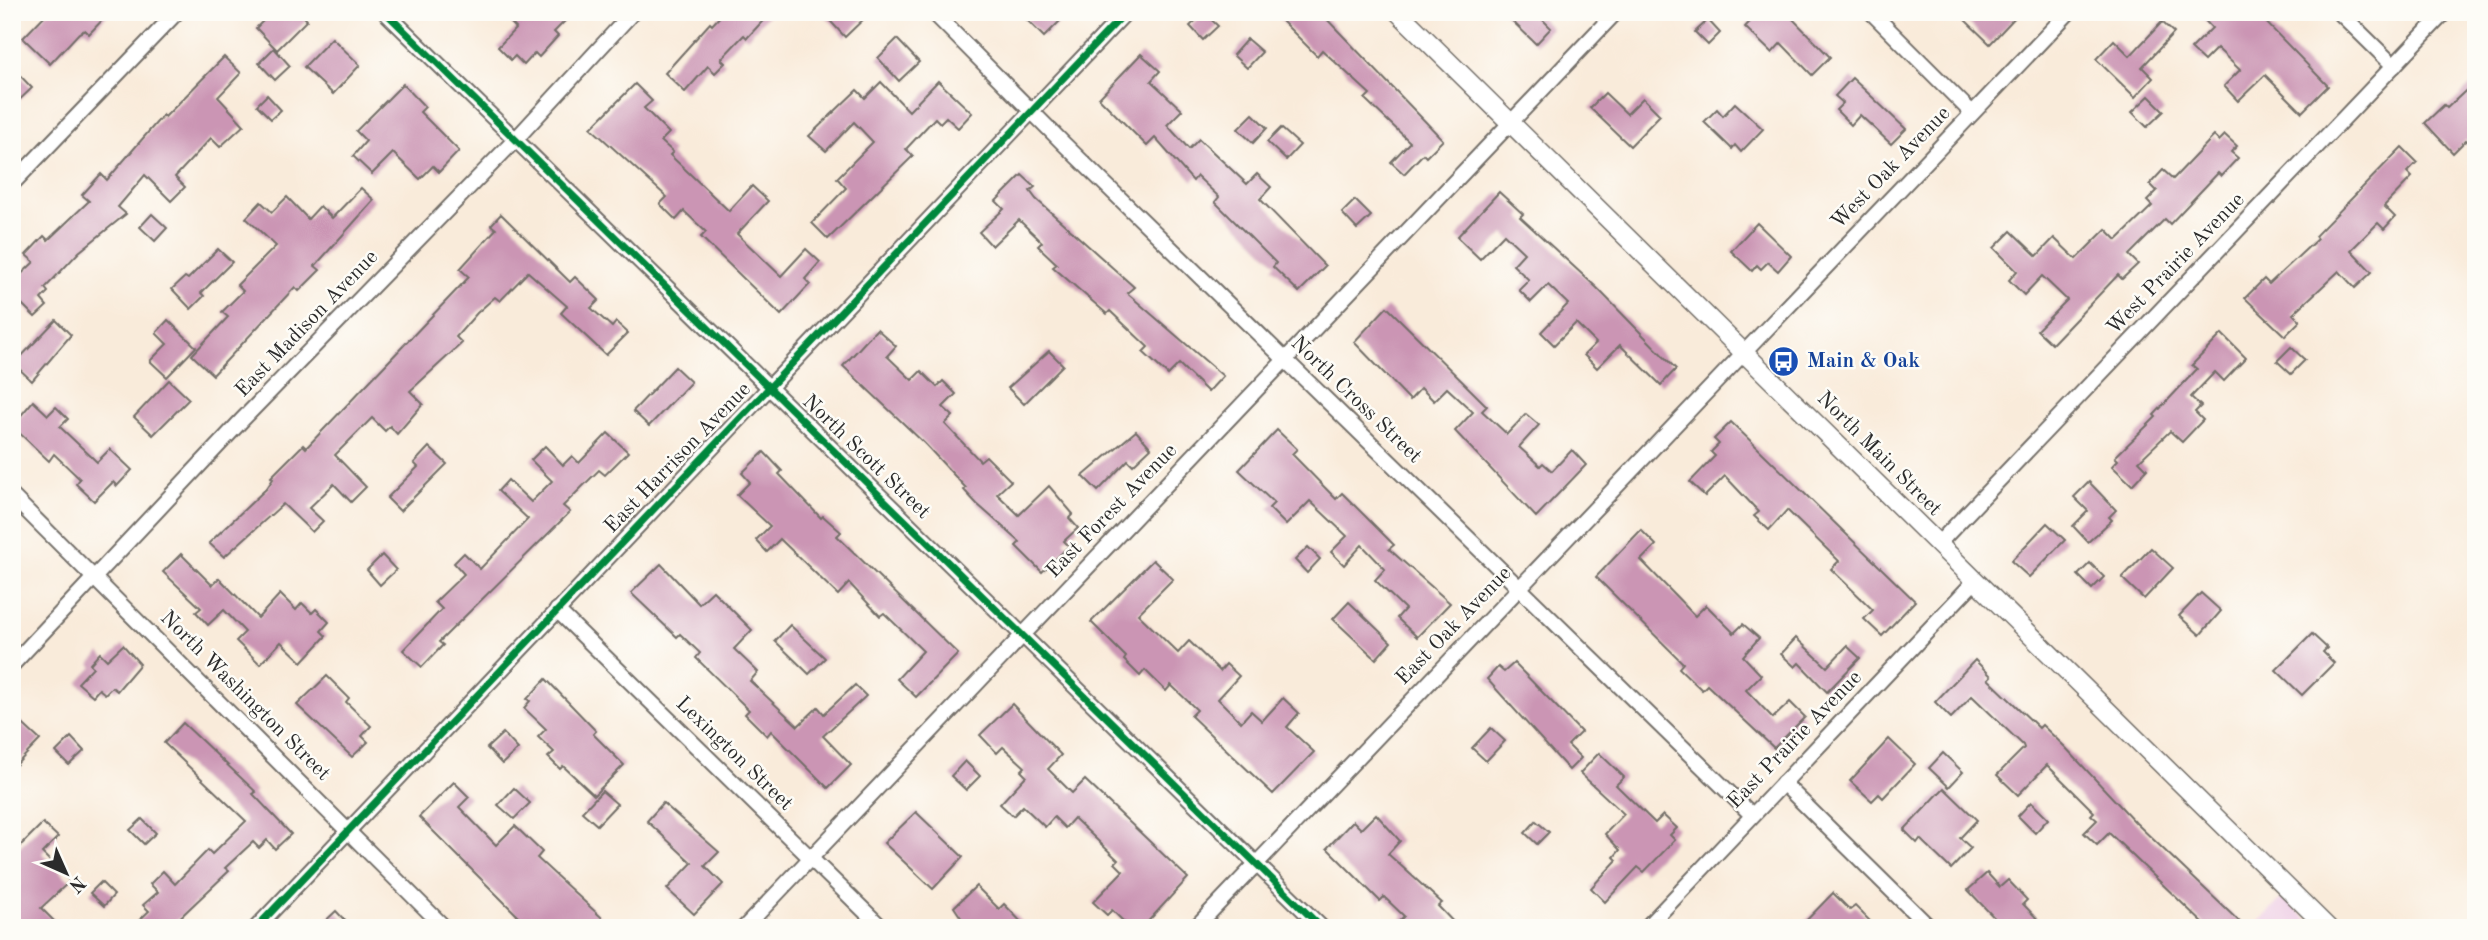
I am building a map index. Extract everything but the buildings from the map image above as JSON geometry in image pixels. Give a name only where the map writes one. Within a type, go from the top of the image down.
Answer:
[{"type":"street","points":[[12,184],[177,12]]},
{"type":"street","name":"North Scott Street","points":[[385,12],[1322,928]]},
{"type":"street","name":"East Madison Avenue","points":[[12,665],[242,420],[515,140],[633,12]]},
{"type":"street","name":"North Cross Street","points":[[933,12],[1752,815]]},
{"type":"street","name":"East Harrison Avenue","points":[[256,928],[1126,12]]},
{"type":"street","name":"North Main Street","points":[[1398,12],[2328,928]]},
{"type":"street","name":"East Forest Avenue","points":[[744,928],[1616,12]]},
{"type":"street","points":[[1871,12],[1972,113]]},
{"type":"street","name":"West Oak Avenue","points":[[1744,353],[2069,12]]},
{"type":"street","points":[[2339,12],[2394,66]]},
{"type":"street","name":"West Prairie Avenue","points":[[1938,544],[2445,12]]},
{"type":"street","name":"East Oak Avenue","points":[[1195,928],[1744,353]]},
{"type":"street","name":"North Washington Street","points":[[12,496],[445,928]]},
{"type":"street","name":"East Prairie Avenue","points":[[1646,928],[1975,581]]},
{"type":"street","name":"Lexington Street","points":[[557,610],[881,928]]},
{"type":"street","points":[[1783,783],[1930,928]]},
{"type":"shaded area","points":[[2283,897],[2316,928],[2253,928]]},
{"type":"cycle path","points":[[385,12],[1322,928]]},
{"type":"cycle path","points":[[256,928],[1126,12]]},
{"type":"place","name":"Main & Oak","points":[[1784,361]]}]
